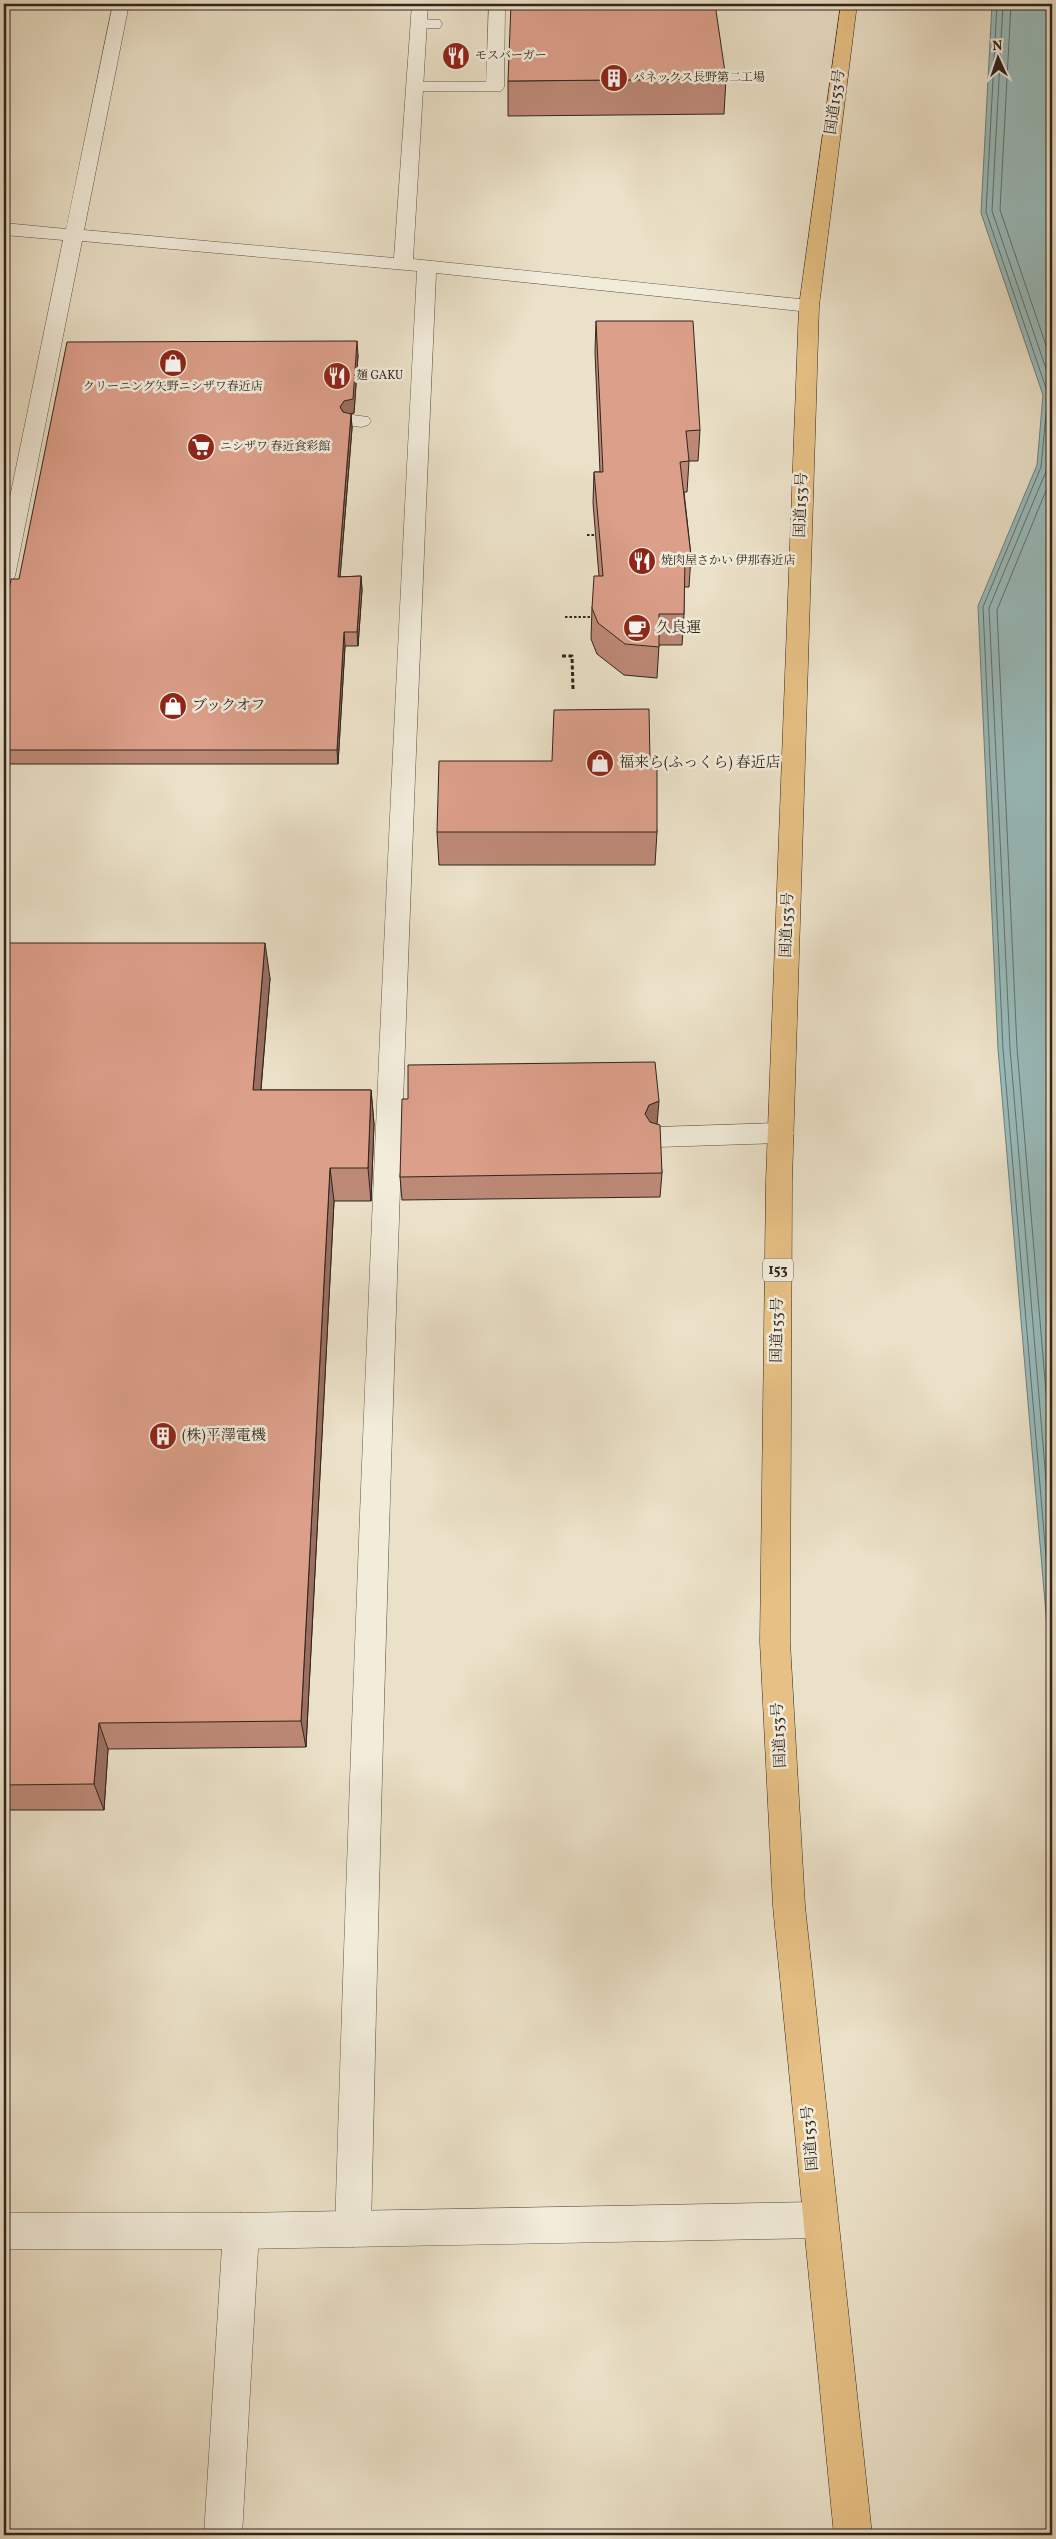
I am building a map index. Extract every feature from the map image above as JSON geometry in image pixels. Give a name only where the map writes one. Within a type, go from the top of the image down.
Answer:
[{"type":"highway","name":"国道153号","points":[[849,4],[809,306],[780,1133],[775,1642],[789,1906],[853,2535]]},
{"type":"street","points":[[4,576],[121,4]]},
{"type":"street","points":[[353,2228],[364,1803],[391,1073],[400,880],[412,727],[417,338],[415,87],[426,24],[420,4]]},
{"type":"street","points":[[415,87],[496,87],[497,4]]},
{"type":"street","points":[[4,229],[415,265],[809,306]]},
{"type":"street","points":[[658,1137],[780,1133]]},
{"type":"street","points":[[4,2231],[241,2231],[820,2220]]},
{"type":"street","points":[[223,2535],[241,2231]]},
{"type":"path","points":[[587,535],[596,535]]},
{"type":"path","points":[[565,618],[592,617]]},
{"type":"path","points":[[562,656],[572,656],[573,689]]},
{"type":"water","points":[[992,4],[1052,4],[1052,1685],[998,1049],[978,606],[1037,465],[1043,395],[981,213]]},
{"type":"building","points":[[511,4],[715,4],[726,79],[508,81]]},
{"type":"building","points":[[596,321],[693,321],[700,430],[686,431],[689,461],[680,462],[691,556],[685,556],[684,614],[659,614],[659,647],[625,644],[598,623],[592,608],[594,576],[603,576],[594,472],[603,472]]},
{"type":"building","points":[[357,341],[353,399],[344,401],[340,407],[343,412],[351,414],[338,577],[361,576],[357,632],[344,632],[337,750],[4,750],[4,618],[11,579],[19,579],[67,342]]},
{"type":"building","points":[[649,709],[650,761],[657,761],[657,832],[437,832],[439,761],[552,761],[554,710]]},
{"type":"building","name":"(株)平澤電機","points":[[4,943],[265,943],[253,1090],[371,1090],[368,1168],[330,1168],[301,1721],[99,1723],[94,1784],[4,1785]]},
{"type":"building","points":[[655,1062],[659,1101],[649,1105],[645,1114],[650,1122],[660,1125],[662,1173],[400,1177],[402,1099],[408,1099],[408,1065]]},
{"type":"place","name":"モスバーガー","points":[[456,56]]},
{"type":"place","name":"パネックス長野第二工場","points":[[614,78]]},
{"type":"place","name":"クリーニング矢野ニシザワ春近店","points":[[173,363]]},
{"type":"place","name":"麺 GAKU","points":[[337,376]]},
{"type":"place","name":"ニシザワ 春近食彩館","points":[[201,447]]},
{"type":"place","name":"焼肉屋さかい 伊那春近店","points":[[642,561]]},
{"type":"place","name":"久良運","points":[[637,628]]},
{"type":"place","name":"ブックオフ","points":[[173,706]]},
{"type":"place","name":"福来ら(ふっくら) 春近店","points":[[600,763]]},
{"type":"place","name":"(株)平澤電機","points":[[163,1436]]}]
